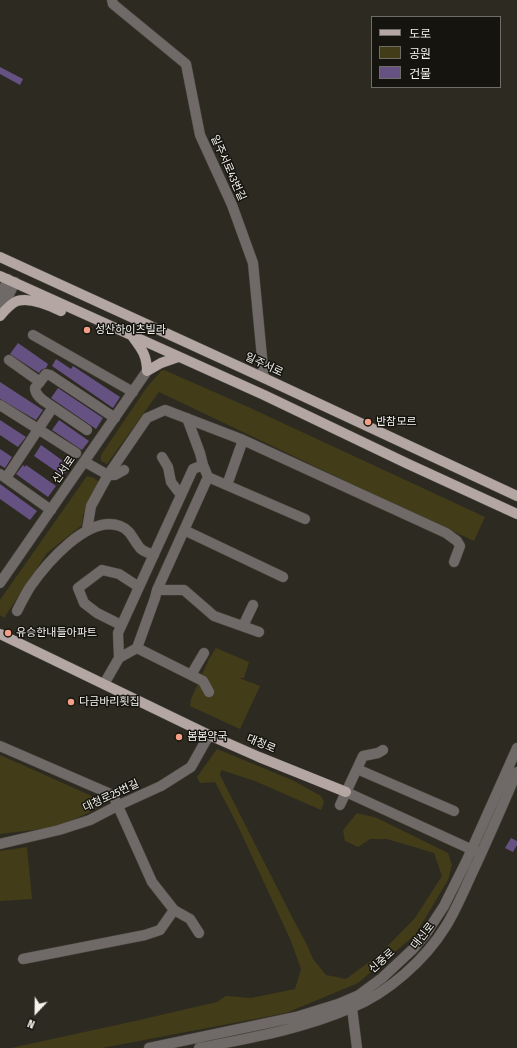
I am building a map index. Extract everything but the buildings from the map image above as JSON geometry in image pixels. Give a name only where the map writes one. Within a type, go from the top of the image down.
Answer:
[{"type":"main road","name":"일주서로","points":[[0,257],[517,496]]},
{"type":"main road","points":[[19,265],[8,279],[264,395],[517,514]]},
{"type":"main road","points":[[0,314],[9,305],[18,301],[32,301],[51,306],[66,313],[82,313]]},
{"type":"main road","points":[[132,336],[143,351],[147,360],[147,371]]},
{"type":"main road","points":[[147,371],[160,363],[178,357]]},
{"type":"main road","name":"대청로","points":[[0,634],[209,735],[346,792]]},
{"type":"street","name":"일주서로43번길","points":[[112,0],[113,4],[186,64],[200,135],[232,205],[252,263],[264,378]]},
{"type":"street","points":[[0,297],[8,279]]},
{"type":"street","points":[[0,314],[8,279]]},
{"type":"street","points":[[33,335],[133,392]]},
{"type":"street","points":[[8,360],[40,382]]},
{"type":"street","name":"신서로","points":[[0,583],[147,371]]},
{"type":"street","points":[[87,430],[39,398],[35,392],[35,388],[46,374],[50,375],[115,418]]},
{"type":"street","points":[[0,405],[76,453]]},
{"type":"street","points":[[50,510],[3,476],[38,430],[53,407]]},
{"type":"street","points":[[88,530],[91,506],[108,476],[147,418],[164,410],[243,440],[446,534],[457,541],[460,546],[454,562]]},
{"type":"street","points":[[187,418],[208,477],[305,519]]},
{"type":"street","points":[[227,485],[243,440]]},
{"type":"street","points":[[162,457],[168,467],[171,482],[181,495]]},
{"type":"street","points":[[84,462],[108,476],[115,475],[124,470]]},
{"type":"street","points":[[119,658],[118,633],[193,469],[203,465]]},
{"type":"street","points":[[104,684],[119,658],[137,648],[157,590],[208,477]]},
{"type":"street","points":[[17,611],[29,588],[50,561],[79,535],[96,526],[111,524],[129,530],[145,552],[154,555]]},
{"type":"street","points":[[184,530],[283,577]]},
{"type":"street","points":[[122,625],[97,613],[84,603],[78,588],[102,570],[119,574],[139,587]]},
{"type":"street","points":[[157,590],[184,590],[214,616],[259,632]]},
{"type":"street","points":[[243,626],[253,606]]},
{"type":"street","points":[[137,648],[203,681],[209,692]]},
{"type":"street","points":[[191,675],[204,653]]},
{"type":"street","name":"대청로25번길","points":[[0,844],[59,830],[90,820],[161,786],[192,767],[209,735]]},
{"type":"street","points":[[0,746],[113,795],[152,882],[174,910],[190,919],[200,933]]},
{"type":"street","name":"신중로","points":[[149,1048],[296,1017],[338,1004],[359,995],[382,978],[413,949],[425,935],[476,852],[517,748]]},
{"type":"street","points":[[340,805],[363,756],[378,753],[383,750]]},
{"type":"street","points":[[357,769],[454,811]]},
{"type":"street","name":"대신로","points":[[199,1048],[261,1036],[308,1024],[352,1008],[393,983],[410,969],[426,953],[446,926],[476,852],[517,772]]},
{"type":"street","name":"대청로","points":[[346,792],[476,852]]},
{"type":"street","points":[[23,959],[145,935],[160,930],[174,910]]},
{"type":"street","points":[[352,1008],[357,1048]]},
{"type":"green space","points":[[164,370],[246,406],[485,517],[474,541],[159,392],[107,464],[101,461],[101,455],[147,387],[161,371]]},
{"type":"green space","points":[[87,476],[98,481],[99,486],[83,515],[82,525],[47,553],[4,618],[0,615],[0,600]]},
{"type":"green space","points":[[216,648],[249,662],[244,678],[239,678],[260,686],[240,729],[190,706],[191,699],[209,659]]},
{"type":"green space","points":[[217,749],[292,780],[321,796],[324,802],[321,810],[255,781],[221,770],[220,775],[313,959],[326,975],[346,979],[380,954],[415,918],[442,876],[434,853],[387,839],[370,839],[358,847],[345,841],[343,830],[357,813],[377,818],[448,853],[452,865],[448,880],[415,935],[358,983],[286,1013],[102,1048],[11,1048],[217,1002],[226,996],[251,998],[295,989],[301,969],[291,941],[237,824],[215,782],[200,783],[197,777]]},
{"type":"green space","points":[[0,755],[103,801],[96,809],[58,827],[0,834]]},
{"type":"green space","points":[[27,847],[32,899],[0,901],[0,851]]},
{"type":"place","name":"성산하이츠빌라","points":[[87,330]]},
{"type":"place","name":"반참모르","points":[[368,422]]},
{"type":"place","name":"유승한내들아파트","points":[[8,633]]},
{"type":"place","name":"다금바리횟집","points":[[71,702]]},
{"type":"place","name":"봄봄약국","points":[[179,737]]}]
